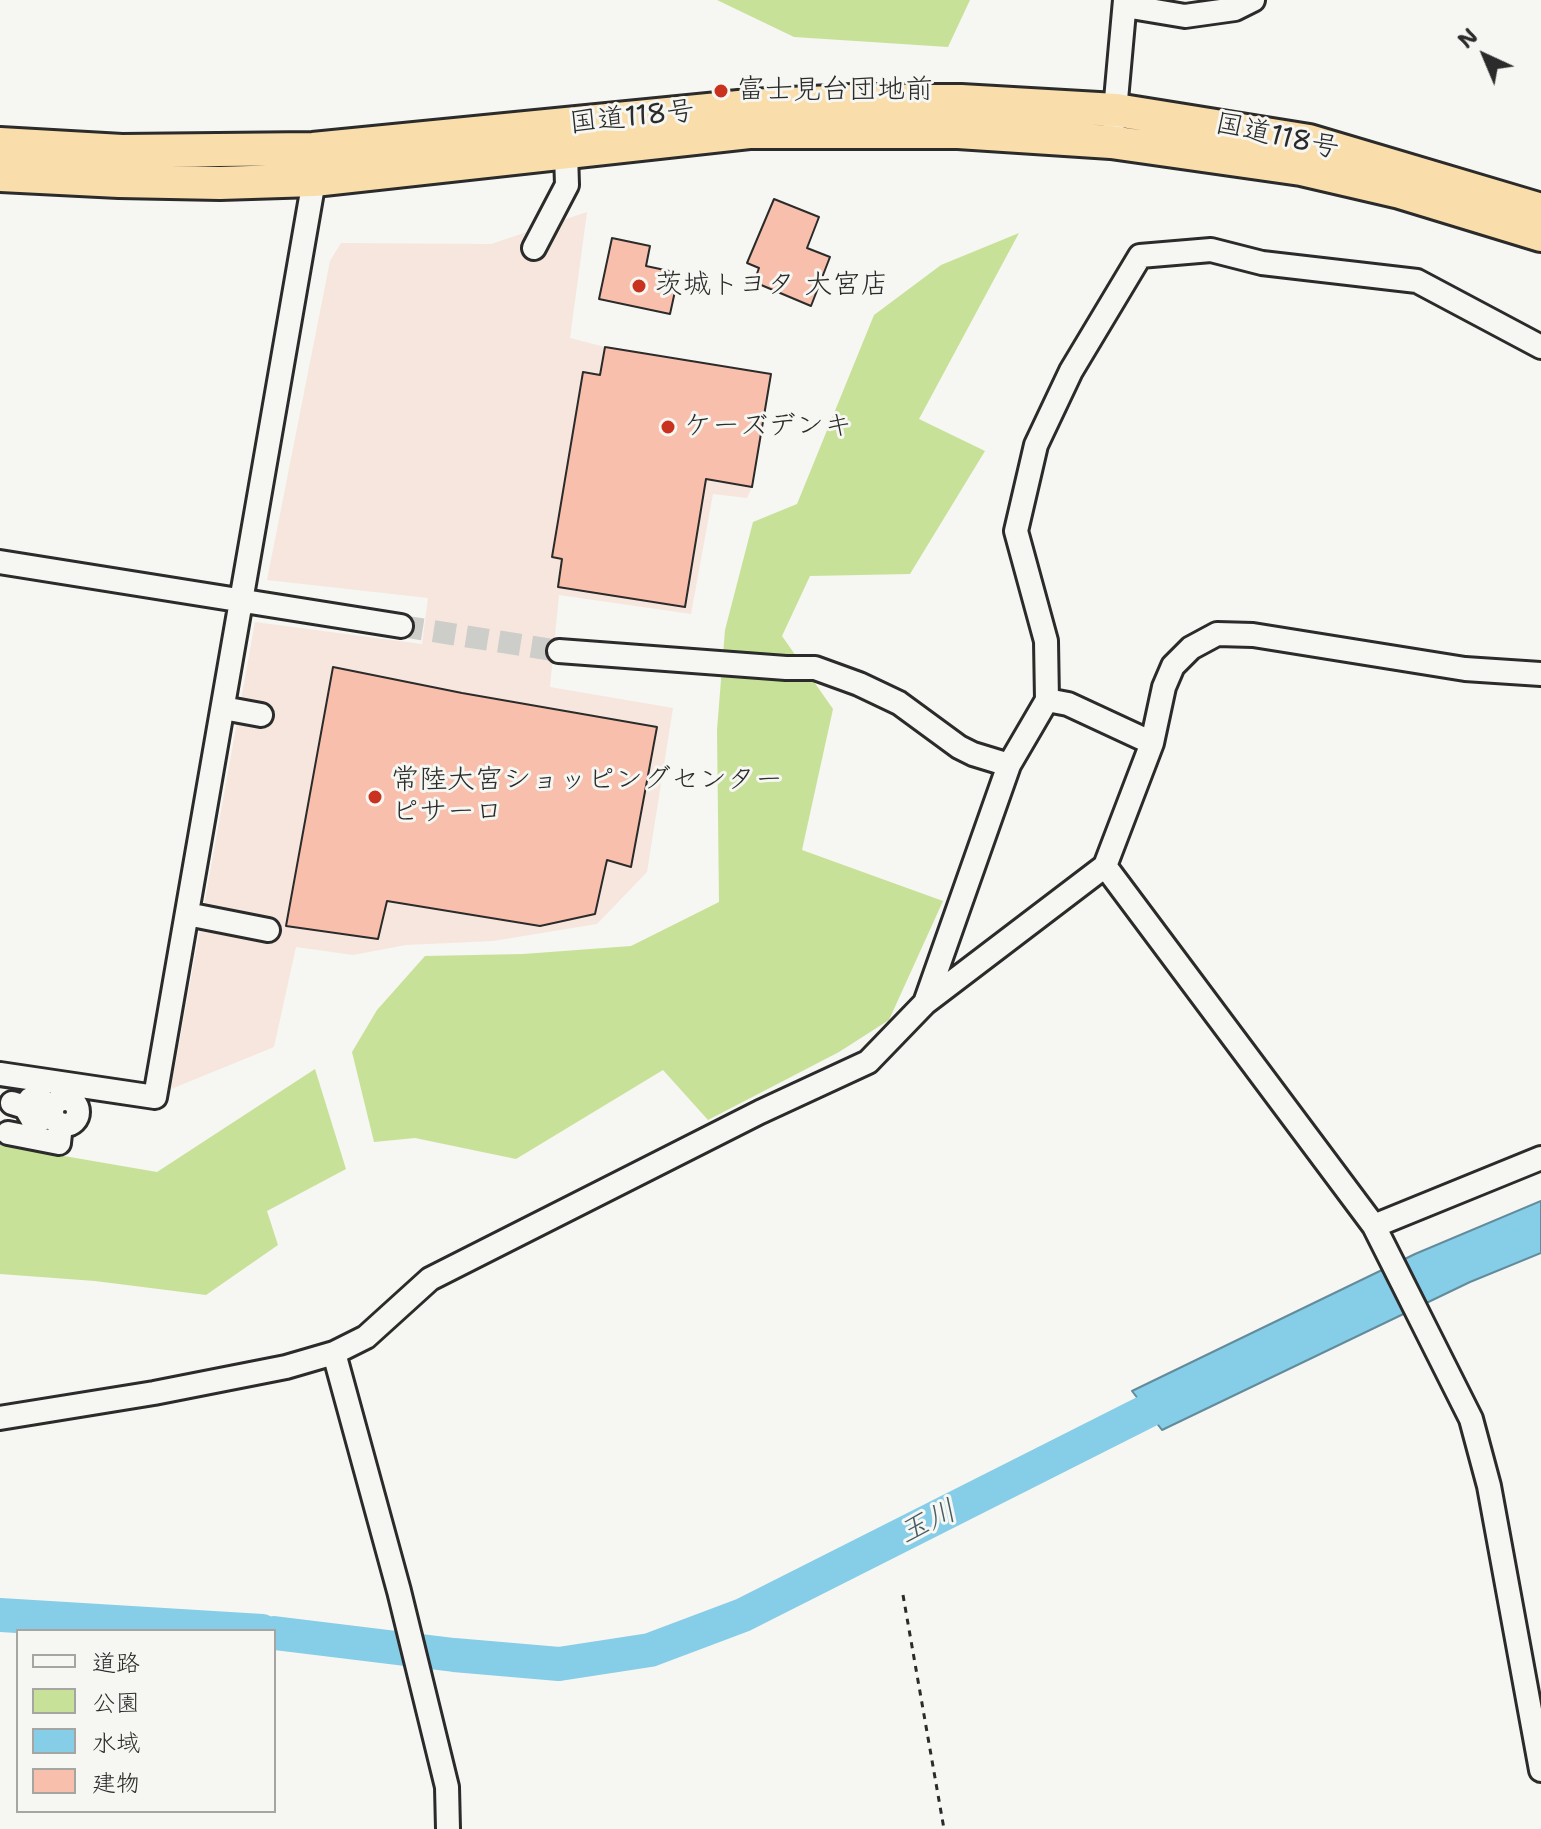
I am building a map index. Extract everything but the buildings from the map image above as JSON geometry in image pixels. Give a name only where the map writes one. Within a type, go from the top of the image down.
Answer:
[{"type":"highway","name":"国道118号","points":[[0,175],[148,182],[314,164],[764,105],[961,101],[1116,110],[1309,141],[1541,210]]},
{"type":"highway","name":"国道118号","points":[[0,144],[314,164],[566,153],[749,132],[958,132],[1111,142],[1301,169],[1400,192],[1541,235]]},
{"type":"street","points":[[1111,142],[1125,3],[1185,16],[1235,9],[1253,0]]},
{"type":"street","points":[[534,248],[567,185],[566,153]]},
{"type":"street","points":[[0,1074],[155,1097],[314,164]]},
{"type":"street","points":[[925,1003],[1009,765],[1047,700],[1046,641],[1016,531],[1036,445],[1071,371],[1140,256],[1211,250],[1262,263],[1417,281],[1541,347]]},
{"type":"street","points":[[0,562],[401,626]]},
{"type":"street","points":[[0,1418],[242,1376],[334,1353],[366,1337],[430,1279],[760,1112],[868,1062],[925,1003],[1105,866],[1152,743],[1164,687],[1173,666],[1191,648],[1217,634],[1253,635],[1465,669],[1541,674]]},
{"type":"street","points":[[559,651],[815,668],[899,703],[973,754],[1009,765]]},
{"type":"street","points":[[1047,700],[1068,704],[1152,743]]},
{"type":"street","points":[[223,708],[261,715]]},
{"type":"street","points":[[1105,866],[1374,1226],[1471,1419],[1489,1486],[1541,1770]]},
{"type":"street","points":[[187,914],[268,930]]},
{"type":"street","points":[[33,1107],[59,1143],[4,1132],[33,1107]]},
{"type":"street","points":[[1374,1226],[1541,1158]]},
{"type":"street","points":[[334,1353],[399,1591],[447,1787],[448,1829]]},
{"type":"path","points":[[903,1595],[944,1829]]},
{"type":"shaded area","points":[[587,212],[570,338],[605,347],[771,374],[752,487],[747,498],[713,494],[691,614],[559,595],[550,687],[673,708],[647,872],[597,924],[493,941],[406,945],[353,955],[296,947],[274,1047],[171,1089],[255,622],[422,644],[428,598],[267,580],[330,261],[341,243],[491,244]]},
{"type":"green space","points":[[717,0],[970,0],[948,47],[794,37]]},
{"type":"green space","points":[[1019,233],[919,419],[985,451],[910,574],[810,576],[782,636],[833,709],[802,850],[943,901],[889,1020],[839,1052],[708,1120],[663,1070],[516,1159],[415,1138],[374,1142],[352,1052],[377,1010],[425,956],[523,954],[631,946],[719,902],[717,730],[725,630],[753,522],[797,504],[874,315],[941,265]]},
{"type":"green space","points":[[315,1069],[346,1169],[267,1211],[278,1245],[206,1295],[95,1281],[0,1274],[0,1145],[157,1172]]},
{"type":"water","points":[[1541,1201],[1541,1253],[1470,1282],[1162,1430],[1132,1391],[1415,1254]]},
{"type":"waterway","name":"玉川","points":[[276,1633],[559,1664],[650,1650],[743,1615],[1187,1391]]},
{"type":"waterway","name":"玉川","points":[[0,1615],[229,1629]]},
{"type":"tunnel","points":[[401,626],[559,651]]},
{"type":"place","name":"富士見台団地前","points":[[721,91]]},
{"type":"place","name":"茨城トヨタ 大宮店","points":[[639,286]]},
{"type":"place","name":"ケーズデンキ","points":[[668,427]]},
{"type":"place","name":"常陸大宮ショッピングセンター ピサーロ","points":[[375,797]]}]
